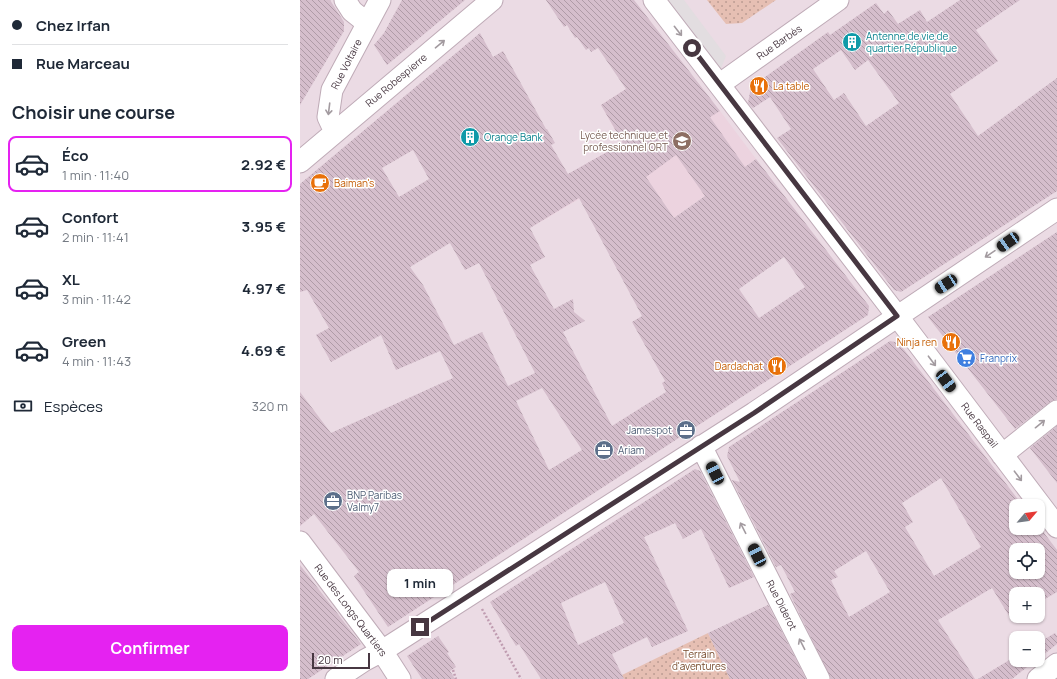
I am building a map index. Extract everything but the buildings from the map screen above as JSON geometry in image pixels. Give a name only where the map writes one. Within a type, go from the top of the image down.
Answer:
[{"type":"street","points":[[345,0],[352,11],[367,23]]},
{"type":"street","name":"Rue Voltaire","points":[[335,132],[328,117],[332,90],[380,0]]},
{"type":"street","name":"Rue Robespierre","points":[[300,162],[492,0]]},
{"type":"street","name":"Rue Raspail","points":[[654,0],[720,84],[1057,527]]},
{"type":"street","name":"Rue Barbès","points":[[720,84],[838,0]]},
{"type":"street","points":[[336,679],[754,413],[1057,209]]},
{"type":"street","points":[[1002,455],[1057,411]]},
{"type":"street","name":"Rue Diderot","points":[[701,446],[820,679]]},
{"type":"street","name":"Rue des Longs Quartiers","points":[[300,542],[382,651],[400,679]]},
{"type":"street","points":[[1038,679],[1057,664]]},
{"type":"path","points":[[472,593],[521,679]]},
{"type":"path","points":[[453,670],[456,679]]},
{"type":"shaded area","points":[[300,0],[1057,0],[1057,679],[300,679]]},
{"type":"shaded area","points":[[665,0],[684,0],[726,56],[720,71]]},
{"type":"shaded area","name":"Lycée technique et professionnel ORT","points":[[626,89],[720,111],[756,159],[674,218],[637,165],[530,228],[517,204],[622,143],[601,105]]},
{"type":"green space","points":[[707,0],[776,0],[742,23],[726,24]]},
{"type":"green space","name":"Terrain d'aventures","points":[[708,633],[730,679],[624,679],[622,675]]},
{"type":"place","name":"Antenne de vie de quartier République","points":[[852,42]]},
{"type":"place","name":"La table","points":[[759,86]]},
{"type":"place","name":"Orange Bank","points":[[470,137]]},
{"type":"place","name":"Lycée technique et professionnel ORT","points":[[682,141]]},
{"type":"place","name":"Baiman's","points":[[320,183]]},
{"type":"place","name":"Ninja ren","points":[[951,342]]},
{"type":"place","name":"Franprix","points":[[966,358]]},
{"type":"place","name":"Dardachat","points":[[777,366]]},
{"type":"place","name":"Jamespot","points":[[686,430]]},
{"type":"place","name":"Ariam","points":[[604,450]]},
{"type":"place","name":"BNP Paribas Valmy7","points":[[333,501]]},
{"type":"route","points":[[420,627],[754,413],[897,316],[692,48]]}]
